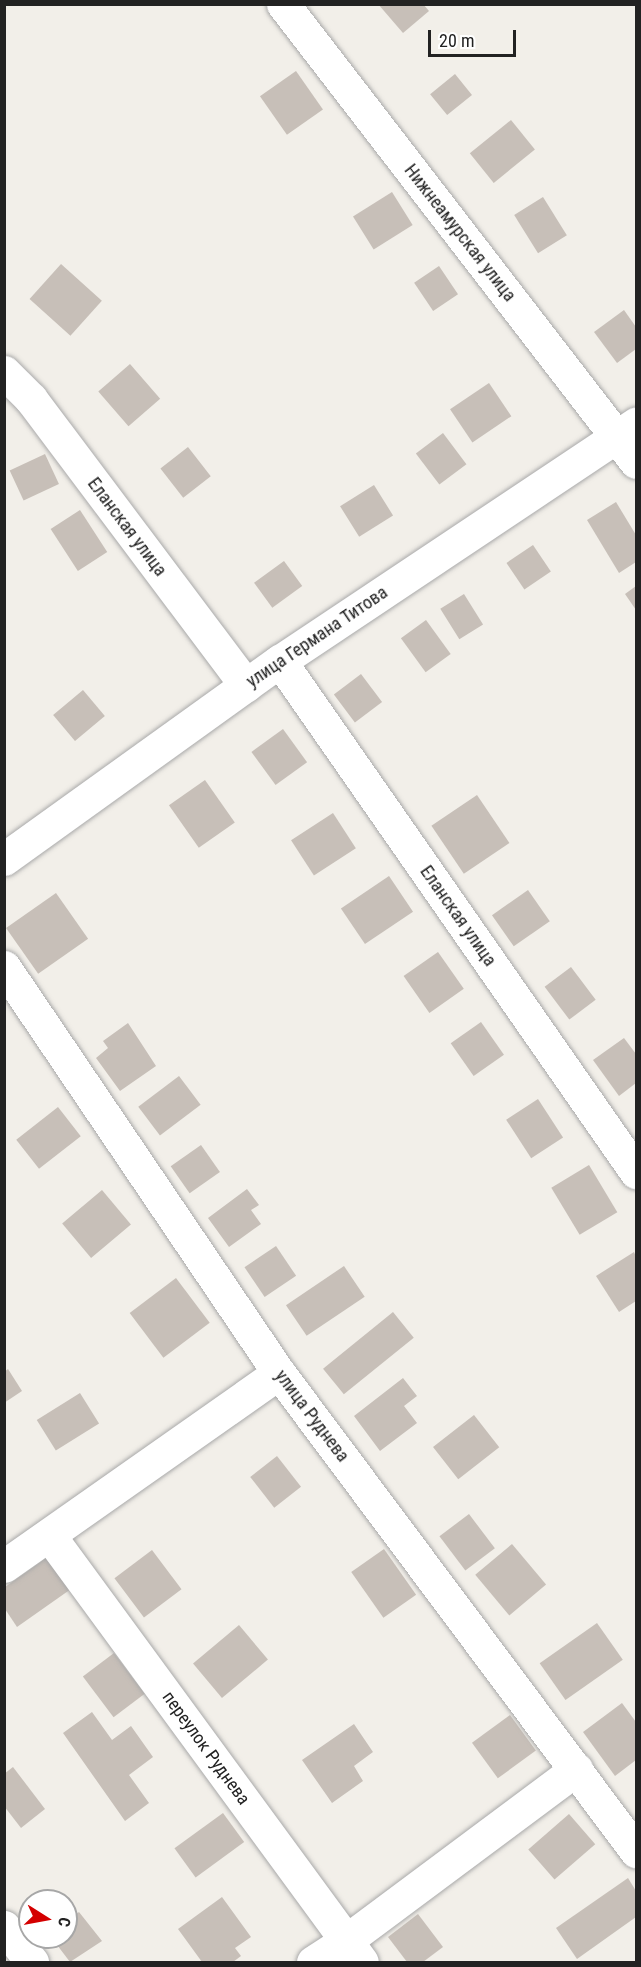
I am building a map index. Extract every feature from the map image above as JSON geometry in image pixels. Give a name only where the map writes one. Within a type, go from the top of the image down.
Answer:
[{"type":"street","name":"Нижнеамурская улица","points":[[283,4],[630,441]]},
{"type":"street","name":"Еланская улица","points":[[4,372],[31,399],[246,685]]},
{"type":"street","name":"улица Германа Титова","points":[[4,859],[280,661],[630,441]]},
{"type":"street","name":"Еланская улица","points":[[280,661],[636,1172]]},
{"type":"street","name":"улица Руднева","points":[[4,967],[279,1373],[636,1851]]},
{"type":"street","points":[[4,1566],[279,1373]]},
{"type":"street","name":"переулок Руднева","points":[[49,1535],[355,1951]]},
{"type":"street","points":[[313,1962],[355,1951],[576,1769]]},
{"type":"street","points":[[4,1927],[32,1962]]},
{"type":"building","points":[[378,4],[423,4],[429,11],[403,33]]},
{"type":"building","points":[[296,71],[323,110],[287,135],[260,96]]},
{"type":"building","points":[[455,74],[472,95],[447,115],[430,94]]},
{"type":"building","points":[[511,120],[535,150],[494,183],[470,153]]},
{"type":"building","points":[[392,192],[413,225],[374,249],[353,216]]},
{"type":"building","points":[[543,197],[567,235],[538,253],[514,215]]},
{"type":"building","points":[[61,264],[102,301],[70,336],[30,299]]},
{"type":"building","points":[[439,266],[458,294],[433,311],[414,283]]},
{"type":"building","points":[[624,310],[636,327],[636,349],[617,363],[594,332]]},
{"type":"building","points":[[130,364],[160,399],[128,426],[98,392]]},
{"type":"building","points":[[489,383],[511,416],[472,442],[450,409]]},
{"type":"building","points":[[443,433],[466,464],[439,485],[416,453]]},
{"type":"building","points":[[188,447],[211,476],[183,498],[160,469]]},
{"type":"building","points":[[45,454],[59,484],[24,500],[10,470]]},
{"type":"building","points":[[374,485],[393,516],[359,537],[340,506]]},
{"type":"building","points":[[616,502],[636,535],[636,562],[619,573],[587,520]]},
{"type":"building","points":[[80,510],[107,552],[78,571],[51,529]]},
{"type":"building","points":[[533,545],[551,572],[524,589],[506,563]]},
{"type":"building","points":[[284,561],[302,586],[272,608],[254,583]]},
{"type":"building","points":[[636,586],[636,610],[625,594]]},
{"type":"building","points":[[464,594],[483,625],[459,639],[440,609]]},
{"type":"building","points":[[426,620],[451,654],[426,672],[401,638]]},
{"type":"building","points":[[361,674],[382,702],[355,722],[334,694]]},
{"type":"building","points":[[83,690],[105,716],[75,741],[53,715]]},
{"type":"building","points":[[283,729],[307,762],[276,785],[251,752]]},
{"type":"building","points":[[205,780],[235,823],[199,848],[169,805]]},
{"type":"building","points":[[477,795],[509,843],[464,874],[431,826]]},
{"type":"building","points":[[333,813],[356,848],[314,875],[291,840]]},
{"type":"building","points":[[389,876],[413,912],[365,944],[341,908]]},
{"type":"building","points":[[528,890],[550,921],[514,946],[492,915]]},
{"type":"building","points":[[56,893],[88,939],[38,974],[6,928]]},
{"type":"building","points":[[438,952],[464,989],[429,1013],[404,976]]},
{"type":"building","points":[[571,967],[596,1000],[569,1020],[545,987]]},
{"type":"building","points":[[481,1022],[504,1055],[474,1076],[451,1043]]},
{"type":"building","points":[[128,1023],[156,1066],[120,1091],[96,1058],[108,1048],[103,1041]]},
{"type":"building","points":[[624,1038],[636,1054],[636,1083],[619,1096],[593,1060]]},
{"type":"building","points":[[179,1076],[201,1105],[160,1135],[138,1107]]},
{"type":"building","points":[[538,1099],[563,1138],[531,1158],[506,1120]]},
{"type":"building","points":[[58,1107],[81,1136],[39,1169],[16,1140]]},
{"type":"building","points":[[201,1145],[220,1172],[190,1193],[171,1166]]},
{"type":"building","points":[[589,1165],[617,1212],[580,1235],[551,1188]]},
{"type":"building","points":[[247,1189],[259,1205],[251,1210],[261,1224],[229,1247],[208,1218]]},
{"type":"building","points":[[102,1190],[131,1224],[91,1258],[62,1223]]},
{"type":"building","points":[[276,1246],[296,1276],[265,1297],[244,1267]]},
{"type":"building","points":[[634,1252],[636,1301],[619,1312],[596,1276]]},
{"type":"building","points":[[344,1266],[365,1297],[307,1336],[286,1305]]},
{"type":"building","points":[[176,1278],[210,1323],[163,1358],[130,1313]]},
{"type":"building","points":[[393,1312],[414,1338],[344,1394],[323,1369]]},
{"type":"building","points":[[8,1369],[22,1391],[4,1403],[4,1372]]},
{"type":"building","points":[[403,1378],[417,1396],[404,1406],[417,1423],[380,1451],[354,1416]]},
{"type":"building","points":[[80,1393],[99,1424],[56,1451],[37,1420]]},
{"type":"building","points":[[474,1415],[499,1447],[458,1479],[433,1447]]},
{"type":"building","points":[[277,1456],[301,1487],[274,1508],[250,1477]]},
{"type":"building","points":[[469,1514],[495,1548],[465,1571],[439,1536]]},
{"type":"building","points":[[512,1544],[546,1585],[509,1615],[475,1575]]},
{"type":"building","points":[[384,1549],[416,1595],[383,1618],[351,1572]]},
{"type":"building","points":[[152,1550],[181,1589],[144,1617],[114,1578]]},
{"type":"building","points":[[49,1556],[71,1589],[17,1627],[5,1609],[5,1587]]},
{"type":"building","points":[[597,1623],[623,1660],[565,1700],[540,1663]]},
{"type":"building","points":[[239,1625],[268,1659],[222,1698],[193,1664]]},
{"type":"building","points":[[114,1653],[145,1694],[114,1717],[83,1676]]},
{"type":"building","points":[[622,1703],[636,1722],[636,1760],[615,1776],[583,1732]]},
{"type":"building","points":[[92,1712],[112,1740],[131,1726],[153,1757],[129,1775],[149,1803],[125,1821],[63,1733]]},
{"type":"building","points":[[510,1715],[536,1751],[498,1778],[472,1743]]},
{"type":"building","points":[[354,1724],[373,1752],[354,1766],[363,1781],[332,1803],[302,1760]]},
{"type":"building","points":[[13,1767],[45,1809],[21,1828],[4,1806],[4,1774]]},
{"type":"building","points":[[223,1813],[244,1842],[196,1877],[174,1848]]},
{"type":"building","points":[[569,1814],[595,1844],[554,1880],[528,1849]]},
{"type":"building","points":[[628,1878],[636,1891],[636,1917],[577,1959],[556,1928]]},
{"type":"building","points":[[222,1897],[251,1937],[235,1948],[241,1956],[233,1962],[202,1962],[178,1929]]},
{"type":"building","points":[[78,1913],[102,1941],[70,1962],[60,1949],[78,1949]]},
{"type":"building","points":[[418,1914],[443,1947],[423,1962],[407,1962],[388,1937]]}]
